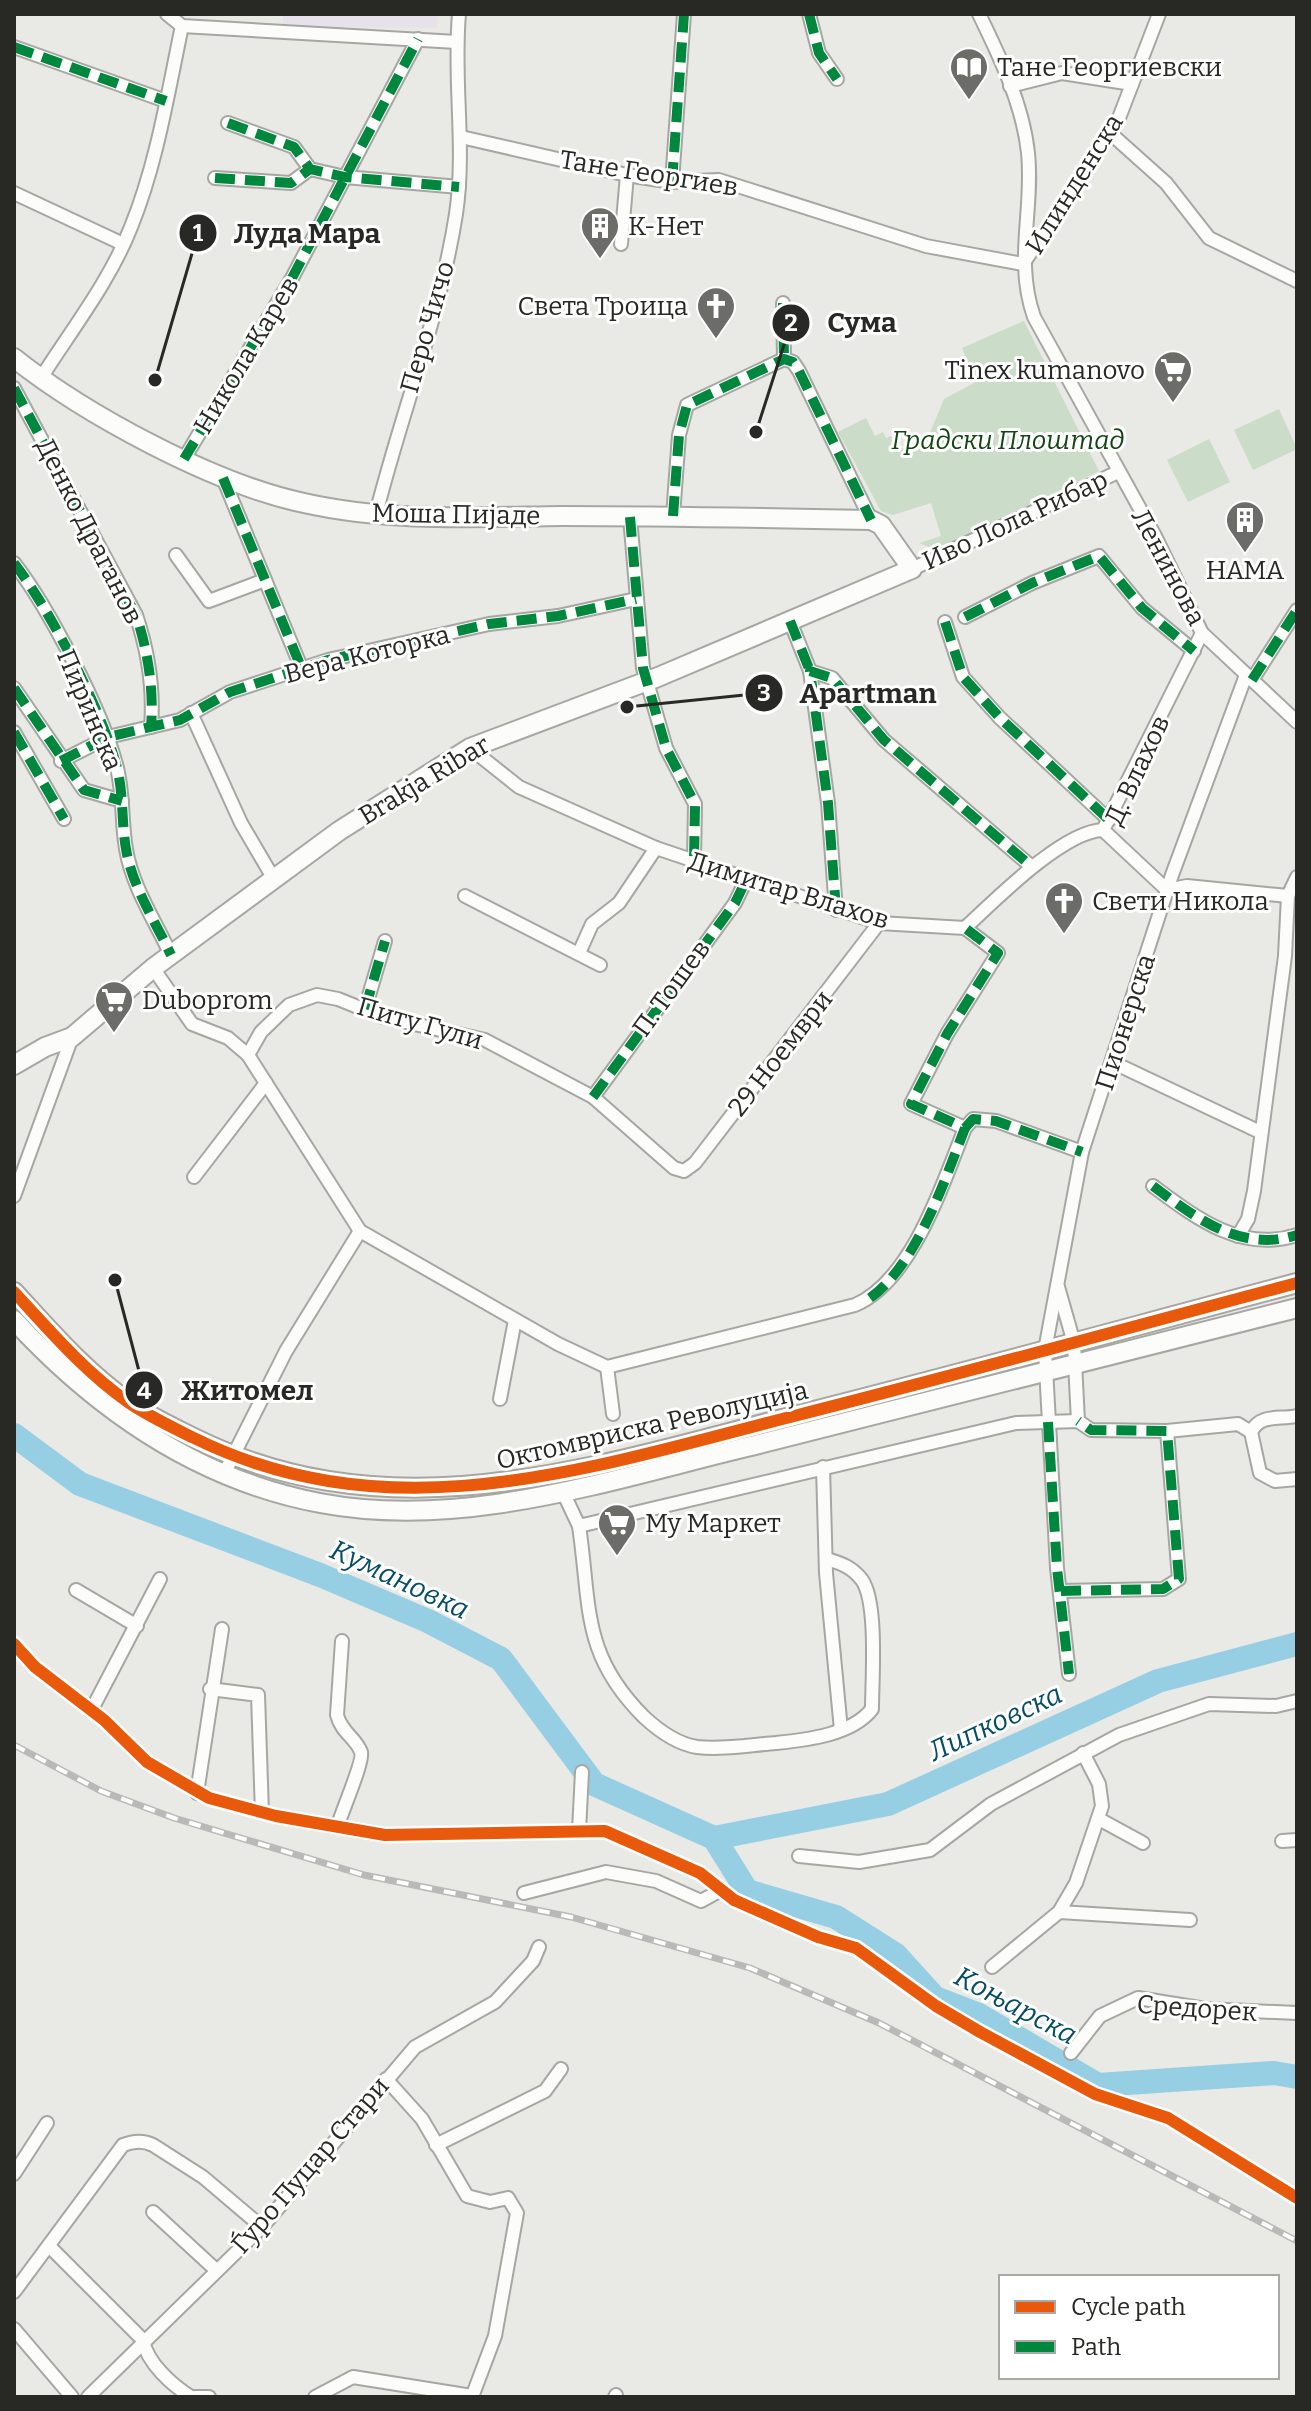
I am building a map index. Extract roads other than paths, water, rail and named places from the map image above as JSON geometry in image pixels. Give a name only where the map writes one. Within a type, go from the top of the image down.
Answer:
[{"type":"street","points":[[167,14],[182,26],[457,42],[459,14]]},
{"type":"street","points":[[672,182],[684,14]]},
{"type":"street","points":[[809,14],[819,53],[837,79]]},
{"type":"street","name":"Ленинова","points":[[979,14],[1023,120],[1028,155],[1023,264],[1025,289],[1034,317],[1155,536],[1202,633],[1297,722]]},
{"type":"street","name":"Илинденска","points":[[1023,264],[1109,132],[1132,84],[1159,14]]},
{"type":"street","points":[[41,378],[123,244],[147,181],[182,26]]},
{"type":"street","name":"Никола Карев","points":[[184,459],[292,278],[418,39]]},
{"type":"street","name":"Перо Чичо","points":[[376,514],[445,269],[459,187],[461,137],[457,42]]},
{"type":"street","points":[[14,47],[166,101]]},
{"type":"street","points":[[1010,86],[1062,73],[1132,84]]},
{"type":"street","points":[[228,123],[294,147],[310,169],[345,177],[459,187]]},
{"type":"street","points":[[1109,132],[1166,183],[1209,238],[1297,281]]},
{"type":"street","name":"Тане Георгиев","points":[[461,137],[627,175],[672,182],[719,180],[926,246],[1023,264]]},
{"type":"street","points":[[215,178],[291,183],[310,169]]},
{"type":"street","points":[[621,244],[627,175]]},
{"type":"street","points":[[14,193],[123,244]]},
{"type":"street","points":[[1024,217],[1054,218]]},
{"type":"street","points":[[783,303],[784,359]]},
{"type":"street","name":"Моша Пијаде","points":[[14,358],[41,378],[184,459],[223,478],[300,503],[376,514],[871,520]]},
{"type":"street","points":[[673,516],[679,435],[687,405],[784,359],[793,362],[799,371],[871,520],[881,525],[912,569]]},
{"type":"street","name":"Денко Драганов","points":[[14,388],[136,615],[144,639],[153,704],[151,727]]},
{"type":"street","name":"Иво Лола Рибар","points":[[912,569],[1118,472]]},
{"type":"street","points":[[223,478],[301,667]]},
{"type":"street","points":[[630,517],[638,639],[666,748],[695,804],[694,861]]},
{"type":"street","points":[[176,555],[209,601],[265,580]]},
{"type":"street","points":[[965,617],[1032,583],[1099,556],[1142,608],[1194,651]]},
{"type":"street","name":"Пиринска","points":[[14,563],[50,619],[108,737],[122,801],[126,848],[133,877],[171,955]]},
{"type":"street","name":"Brakja Ribar","points":[[72,1037],[153,968],[393,794],[470,748],[507,731],[648,680],[912,569]]},
{"type":"street","name":"Вера Которка","points":[[61,761],[108,737],[191,713],[230,692],[301,667],[359,651],[489,624],[558,616],[636,599]]},
{"type":"street","name":"Пионерска","points":[[1069,1674],[1045,1350],[1082,1152],[1167,890],[1249,678],[1296,614]]},
{"type":"street","points":[[790,621],[810,671],[836,910]]},
{"type":"street","points":[[945,622],[963,677],[1106,825],[1032,867],[965,928],[998,953],[947,1034],[911,1104],[965,1128]]},
{"type":"street","name":"Д. Влахов","points":[[1167,890],[1106,825],[1202,633]]},
{"type":"street","points":[[810,671],[832,678],[884,740],[1032,867]]},
{"type":"street","points":[[14,688],[61,761],[84,790],[122,801]]},
{"type":"street","points":[[191,713],[241,823],[275,881]]},
{"type":"street","points":[[14,732],[64,819]]},
{"type":"street","name":"Димитар Влахов","points":[[470,748],[519,787],[656,848],[879,923],[965,928]]},
{"type":"street","points":[[579,953],[592,924],[619,903],[656,848]]},
{"type":"street","points":[[1238,1236],[1248,1219],[1285,956],[1288,896],[1297,877]]},
{"type":"street","name":"П. Тошев","points":[[593,1097],[735,903],[747,878]]},
{"type":"street","points":[[1167,890],[1187,886],[1288,896]]},
{"type":"street","points":[[465,896],[600,965]]},
{"type":"street","name":"29 Ноември","points":[[674,1168],[684,1171],[695,1163],[879,923]]},
{"type":"street","points":[[365,1009],[385,941]]},
{"type":"street","points":[[153,968],[192,1024],[228,1038],[248,1055],[360,1231],[515,1320],[607,1367],[870,1298],[890,1282],[911,1250],[965,1128],[981,1117],[1082,1152]]},
{"type":"street","name":"Питу Гули","points":[[248,1055],[261,1032],[275,1017],[304,998],[327,997],[383,1017],[485,1040],[593,1097],[674,1168]]},
{"type":"street","points":[[14,1065],[45,1047],[72,1037]]},
{"type":"street","points":[[14,1196],[72,1037]]},
{"type":"street","points":[[1112,1062],[1260,1132]]},
{"type":"street","points":[[194,1177],[266,1083]]},
{"type":"street","points":[[1153,1186],[1198,1219],[1238,1236],[1281,1240],[1297,1235]]},
{"type":"street","points":[[224,1474],[286,1351],[360,1231]]},
{"type":"street","name":"Октомвриска Револуција","points":[[14,1292],[71,1354],[130,1404],[231,1456],[339,1484],[388,1489],[479,1487],[605,1463],[1297,1283]]},
{"type":"street","name":"Пионерска","points":[[1057,1285],[1074,1343],[1078,1421]]},
{"type":"street","name":"Октомвриска Револуција","points":[[14,1320],[98,1400],[153,1439],[224,1474],[322,1504],[378,1509],[446,1509],[562,1490],[1297,1308]]},
{"type":"street","points":[[500,1399],[515,1320]]},
{"type":"street","points":[[607,1367],[613,1414]]},
{"type":"street","points":[[1297,1416],[1266,1418],[1258,1421],[1251,1432],[1260,1473],[1275,1481],[1297,1479]]},
{"type":"street","points":[[579,1526],[978,1429],[1078,1421],[1091,1430],[1167,1431],[1238,1424],[1251,1432]]},
{"type":"street","points":[[1061,1591],[1163,1589],[1173,1586],[1179,1579],[1167,1431]]},
{"type":"street","points":[[823,1467],[826,1559],[841,1730]]},
{"type":"street","points":[[562,1490],[579,1526],[598,1655],[611,1681],[651,1723],[675,1739],[699,1747],[797,1741],[841,1730],[867,1717],[872,1709],[870,1607],[864,1582],[848,1565],[826,1559]]},
{"type":"street","points":[[91,1711],[160,1579]]},
{"type":"street","points":[[76,1590],[137,1626]]},
{"type":"street","points":[[197,1793],[210,1689],[222,1629]]},
{"type":"street","points":[[338,1825],[362,1757],[359,1748],[340,1727],[337,1715],[342,1641]]},
{"type":"street","points":[[14,1644],[35,1667],[91,1711],[147,1762],[197,1793],[262,1813],[385,1835],[416,1836],[483,1830],[579,1831],[619,1835],[700,1873],[734,1900],[818,1937],[856,1948],[936,2006],[980,2032],[1095,2094],[1168,2118],[1297,2198]]},
{"type":"street","points":[[210,1689],[258,1695],[262,1813]]},
{"type":"street","points":[[799,1856],[859,1862],[930,1850],[991,1804],[1119,1735],[1209,1704],[1276,1706],[1297,1701]]},
{"type":"street","points":[[992,1967],[1059,1912],[1076,1883],[1102,1806],[1099,1784],[1083,1753]]},
{"type":"street","points":[[579,1831],[582,1772]]},
{"type":"street","points":[[1099,1819],[1143,1843]]},
{"type":"street","points":[[1282,1841],[1297,1840]]},
{"type":"street","points":[[524,1893],[606,1872],[656,1881],[701,1901],[721,1890]]},
{"type":"street","points":[[1059,1912],[1190,1920]]},
{"type":"street","name":"Ѓуро Пуцар Стари","points":[[88,2397],[262,2227],[415,2047],[495,2002],[533,1961],[539,1947]]},
{"type":"street","name":"Средорек","points":[[1071,2053],[1100,2016],[1138,1998],[1206,2009],[1297,2013]]},
{"type":"street","points":[[436,2145],[545,2091],[561,2069]]},
{"type":"street","points":[[320,2395],[353,2377],[472,2396],[495,2336],[517,2213],[508,2198],[490,2202],[467,2196],[422,2119],[386,2079]]},
{"type":"street","points":[[14,2174],[47,2123]]},
{"type":"street","points":[[14,2292],[123,2145],[145,2141],[203,2177],[262,2227]]},
{"type":"street","points":[[153,2212],[216,2270]]},
{"type":"street","points":[[49,2246],[143,2340],[145,2354],[193,2397],[209,2397]]},
{"type":"street","points":[[14,2329],[72,2397]]},
{"type":"waterway","name":"Кумановка","points":[[14,1435],[80,1484],[320,1575],[428,1621],[501,1659],[594,1784],[714,1838]]},
{"type":"waterway","name":"Липковска","points":[[714,1838],[888,1804],[1158,1681],[1297,1644]]},
{"type":"waterway","name":"Коњарска","points":[[714,1838],[747,1891],[836,1917],[896,1955],[935,1998],[979,2015],[1098,2085],[1274,2073],[1297,2077]]},
{"type":"railway","points":[[14,1745],[101,1791],[174,1818],[364,1875],[571,1917],[750,1968],[879,2023],[1297,2241]]},
{"type":"place","name":"Тане Георгиевски","points":[[969,101]]},
{"type":"place","name":"К-Нет","points":[[600,260]]},
{"type":"place","name":"Света Троица","points":[[716,340]]},
{"type":"place","name":"Луда Мара","points":[[155,380]]},
{"type":"place","name":"Tinex kumanovo","points":[[1173,404]]},
{"type":"place","name":"Сума","points":[[756,432]]},
{"type":"place","name":"НАМА","points":[[1245,554]]},
{"type":"place","name":"Apartman","points":[[627,707]]},
{"type":"place","name":"Свети Никола","points":[[1064,935]]},
{"type":"place","name":"Duboprom","points":[[114,1034]]},
{"type":"place","name":"Житомел","points":[[115,1280]]},
{"type":"place","name":"Му Маркет","points":[[617,1557]]},
{"type":"park label","name":"Градски Плоштад","points":[[1008,440]]}]
